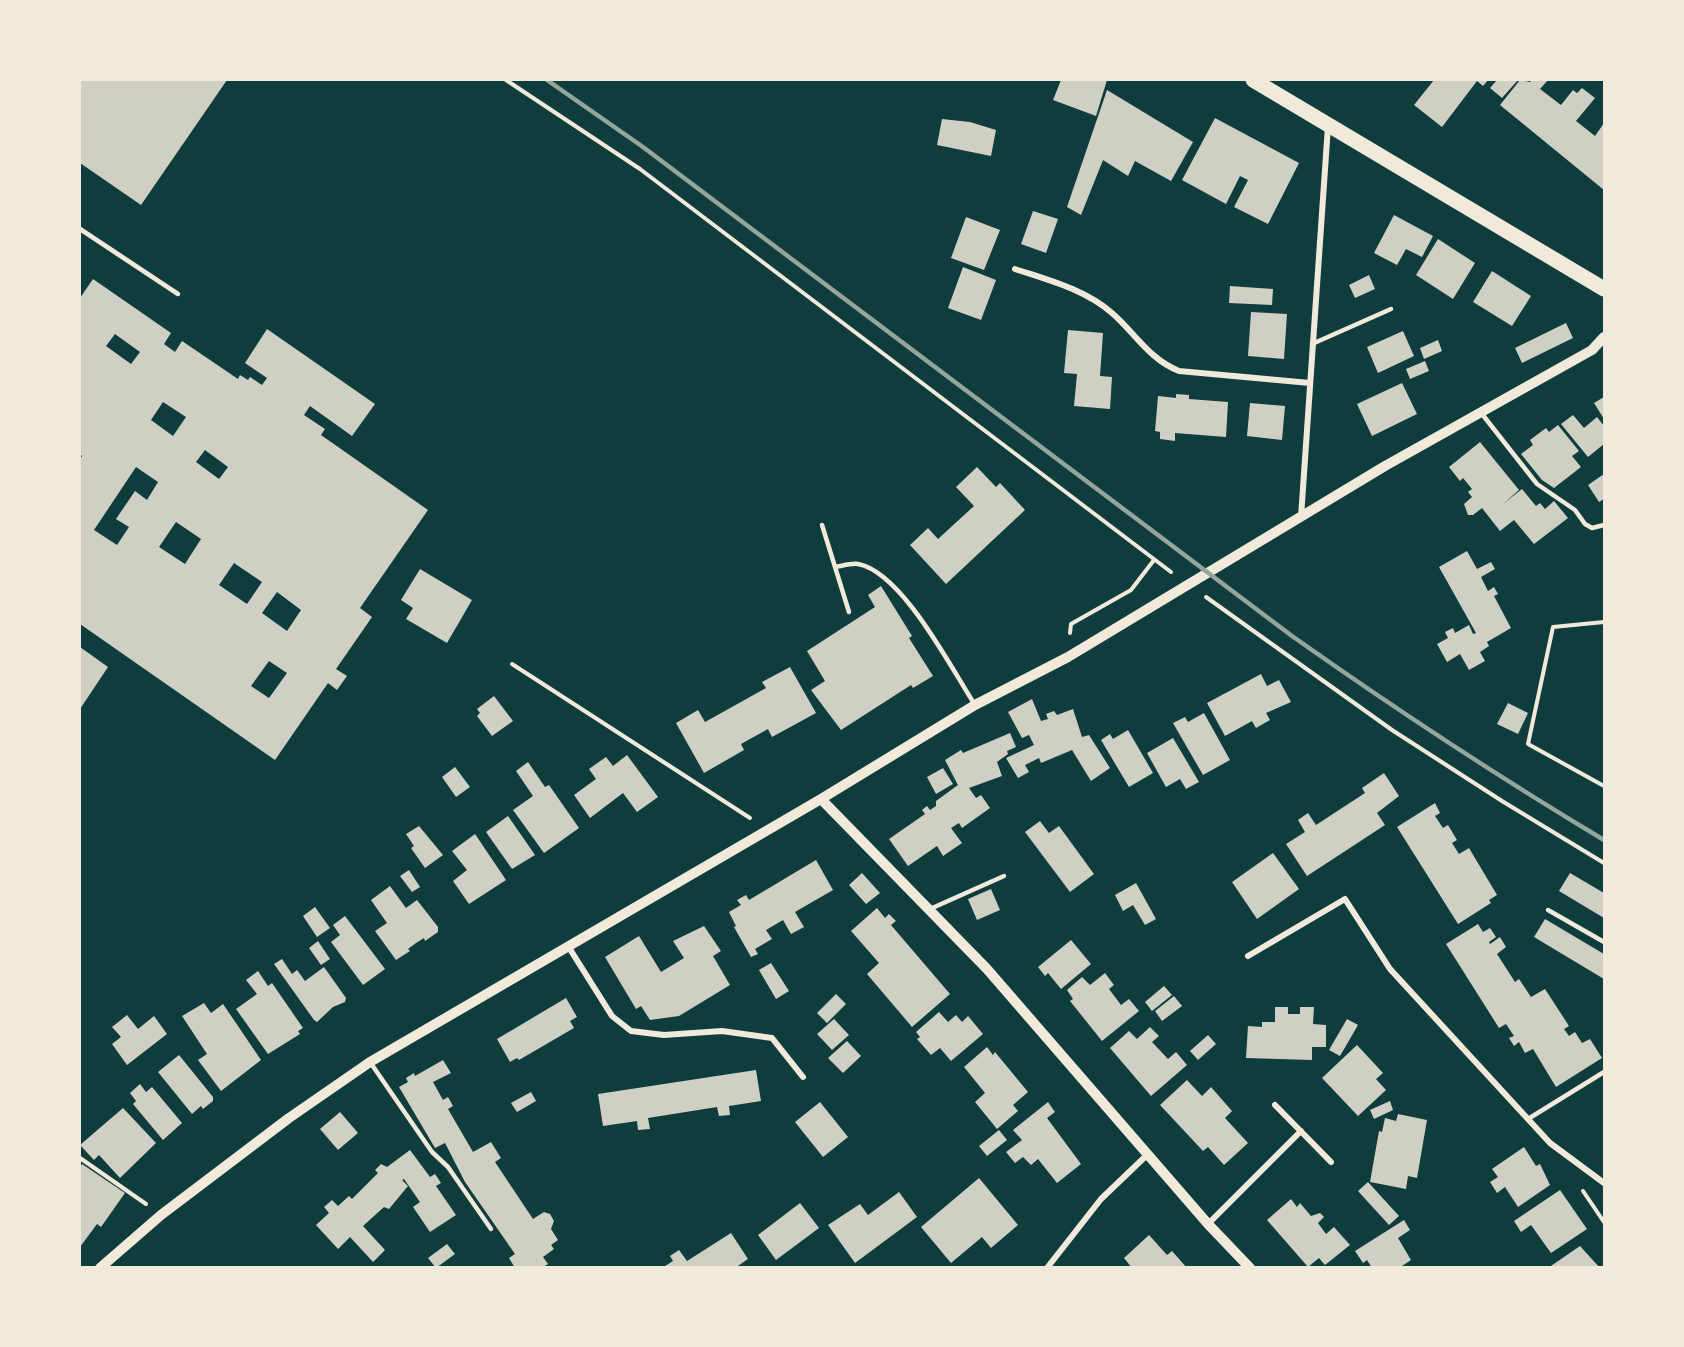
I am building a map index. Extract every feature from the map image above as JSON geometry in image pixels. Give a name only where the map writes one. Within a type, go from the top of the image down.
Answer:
[{"type":"main road","points":[[1253,80],[1605,289]]},
{"type":"street","points":[[1301,517],[1328,123]]},
{"type":"street","points":[[1015,268],[1075,289],[1094,301],[1112,314],[1161,364],[1179,371],[1310,383]]},
{"type":"street","points":[[100,1268],[161,1215],[289,1118],[370,1062],[567,945],[821,799],[975,705],[1068,657],[1385,466],[1482,414],[1592,350],[1605,337]]},
{"type":"street","points":[[821,799],[930,909],[1149,1153],[1208,1224],[1250,1268]]},
{"type":"street","points":[[1248,956],[1345,899],[1390,969],[1550,1143],[1605,1183]]},
{"type":"street","points":[[567,945],[612,1016],[631,1032],[664,1035],[722,1031],[772,1038],[803,1077]]},
{"type":"street","points":[[1275,1105],[1331,1162]]},
{"type":"street","points":[[1208,1224],[1301,1131]]},
{"type":"street","points":[[1047,1268],[1101,1199],[1149,1153]]},
{"type":"lane","points":[[80,229],[178,294]]},
{"type":"lane","points":[[1312,344],[1391,309]]},
{"type":"lane","points":[[1482,414],[1537,484],[1575,510],[1585,524],[1592,528],[1605,525]]},
{"type":"lane","points":[[822,525],[849,612]]},
{"type":"lane","points":[[835,567],[856,563],[876,571],[891,582],[910,605],[975,705]]},
{"type":"lane","points":[[930,909],[1004,876]]},
{"type":"lane","points":[[1548,910],[1605,942]]},
{"type":"lane","points":[[370,1062],[432,1152],[448,1167],[491,1229]]},
{"type":"lane","points":[[1528,1119],[1605,1072]]},
{"type":"path","points":[[506,80],[640,169],[1173,573]]},
{"type":"path","points":[[1131,590],[1154,560]]},
{"type":"path","points":[[1201,593],[1392,730],[1502,801],[1605,863]]},
{"type":"path","points":[[1605,622],[1553,627],[1528,744],[1605,786]]},
{"type":"path","points":[[512,664],[768,829]]},
{"type":"path","points":[[80,1158],[161,1215]]},
{"type":"building","points":[[80,80],[227,80],[141,205],[80,163]]},
{"type":"building","points":[[1061,80],[1107,80],[1096,116],[1053,100]]},
{"type":"building","points":[[1434,80],[1488,80],[1483,86],[1477,81],[1442,127],[1414,105]]},
{"type":"building","points":[[1497,80],[1518,80],[1502,98],[1490,88]]},
{"type":"building","points":[[1520,80],[1530,82],[1548,80],[1540,89],[1561,105],[1573,90],[1577,93],[1582,88],[1595,98],[1576,121],[1595,136],[1604,123],[1604,190],[1500,105]]},
{"type":"building","points":[[1107,90],[1193,142],[1171,181],[1135,161],[1128,176],[1103,160],[1081,215],[1067,207]]},
{"type":"building","points":[[1215,118],[1299,163],[1268,224],[1234,207],[1248,180],[1240,176],[1226,204],[1182,180]]},
{"type":"building","points":[[942,119],[970,122],[996,130],[991,156],[937,145]]},
{"type":"building","points":[[1033,211],[1058,219],[1046,253],[1021,244]]},
{"type":"building","points":[[1394,215],[1433,236],[1422,257],[1406,249],[1397,265],[1374,253]]},
{"type":"building","points":[[966,217],[1000,230],[984,270],[951,258]]},
{"type":"building","points":[[1438,239],[1475,263],[1453,299],[1416,275]]},
{"type":"building","points":[[963,267],[996,280],[981,320],[948,308]]},
{"type":"building","points":[[1492,271],[1531,296],[1512,326],[1473,302]]},
{"type":"building","points":[[1369,275],[1375,289],[1355,298],[1349,285]]},
{"type":"building","points":[[93,279],[171,333],[164,344],[175,352],[182,341],[238,379],[240,375],[248,380],[250,377],[262,385],[267,378],[245,363],[267,329],[375,404],[352,436],[310,406],[304,415],[325,429],[321,435],[428,510],[360,608],[372,617],[336,669],[347,676],[337,690],[328,683],[275,760],[80,624],[80,460],[82,456],[80,454],[80,298]],"holes":[[[115,334],[140,352],[131,364],[106,346]],[[163,402],[186,417],[173,436],[151,420]],[[205,450],[228,467],[219,479],[196,462]],[[136,467],[158,482],[147,500],[135,491],[116,519],[129,527],[117,545],[94,530]],[[176,522],[201,539],[185,564],[159,547]],[[234,563],[262,582],[247,604],[219,585]],[[277,592],[301,610],[287,631],[262,613]],[[269,661],[287,673],[269,698],[251,686]]]},
{"type":"building","points":[[1230,286],[1273,289],[1272,305],[1229,303]]},
{"type":"building","points":[[1251,312],[1287,314],[1284,359],[1248,356]]},
{"type":"building","points":[[1566,323],[1573,338],[1522,363],[1515,348]]},
{"type":"building","points":[[1068,330],[1103,333],[1100,376],[1112,377],[1110,409],[1074,406],[1077,374],[1064,373]]},
{"type":"building","points":[[1403,331],[1414,356],[1378,373],[1367,347]]},
{"type":"building","points":[[1438,340],[1442,351],[1424,359],[1420,348]]},
{"type":"building","points":[[1425,361],[1429,371],[1410,379],[1406,369]]},
{"type":"building","points":[[1402,383],[1417,414],[1372,436],[1357,404]]},
{"type":"building","points":[[1176,394],[1189,395],[1189,399],[1228,402],[1226,437],[1175,433],[1175,441],[1160,439],[1160,432],[1155,431],[1158,396],[1176,398]]},
{"type":"building","points":[[1604,397],[1604,419],[1594,403]]},
{"type":"building","points":[[1250,403],[1285,406],[1282,440],[1247,436]]},
{"type":"building","points":[[1573,415],[1584,428],[1597,417],[1604,426],[1604,444],[1588,457],[1561,424]]},
{"type":"building","points":[[1558,425],[1579,451],[1572,456],[1581,467],[1554,488],[1542,480],[1521,454],[1533,445],[1530,440],[1546,428],[1549,432]]},
{"type":"building","points":[[1480,442],[1519,490],[1503,504],[1522,489],[1536,506],[1540,503],[1545,509],[1554,501],[1568,518],[1534,544],[1514,520],[1500,531],[1482,508],[1473,515],[1468,515],[1464,504],[1472,497],[1468,492],[1472,489],[1463,478],[1460,481],[1449,467]]},
{"type":"building","points":[[977,467],[996,487],[1000,483],[1025,510],[946,584],[910,545],[928,528],[938,539],[974,506],[956,487]]},
{"type":"building","points":[[1604,474],[1604,499],[1599,502],[1588,485]]},
{"type":"building","points":[[1467,551],[1477,569],[1491,562],[1495,569],[1481,577],[1488,591],[1494,587],[1498,594],[1494,596],[1511,628],[1487,642],[1489,646],[1480,652],[1485,661],[1469,670],[1460,654],[1447,662],[1437,644],[1448,638],[1445,632],[1453,628],[1455,633],[1469,625],[1473,634],[1476,633],[1439,567]]},
{"type":"building","points":[[420,569],[472,600],[447,643],[406,619],[413,608],[401,600]]},
{"type":"building","points":[[881,586],[912,636],[909,638],[933,676],[913,688],[911,685],[841,730],[811,690],[825,681],[807,651],[875,607],[868,595]]},
{"type":"building","points":[[80,647],[108,667],[80,709]]},
{"type":"building","points":[[790,667],[816,713],[772,737],[768,729],[741,744],[744,750],[704,773],[676,723],[698,710],[705,722],[766,688],[762,682]]},
{"type":"building","points":[[1261,674],[1267,686],[1279,680],[1291,702],[1266,713],[1270,720],[1256,728],[1252,721],[1225,736],[1207,703]]},
{"type":"building","points":[[494,696],[513,721],[492,736],[477,716],[480,713],[477,709]]},
{"type":"building","points":[[1032,699],[1041,721],[1048,719],[1046,714],[1054,711],[1057,715],[1073,709],[1082,737],[1089,735],[1110,768],[1091,781],[1072,750],[1041,763],[1039,758],[1025,765],[1029,772],[1018,778],[1006,758],[1034,745],[1029,735],[1022,738],[1008,712]]},
{"type":"building","points":[[1508,703],[1528,713],[1518,734],[1497,724]]},
{"type":"building","points":[[1204,713],[1230,760],[1203,775],[1173,723],[1185,717],[1188,722]]},
{"type":"building","points":[[1128,730],[1153,773],[1129,787],[1101,740],[1110,734],[1113,739]]},
{"type":"building","points":[[1010,733],[1016,747],[1007,751],[1008,754],[997,762],[1002,776],[969,788],[976,798],[981,795],[990,808],[962,828],[959,823],[951,828],[962,843],[943,856],[937,846],[908,866],[889,839],[925,814],[922,810],[927,806],[930,810],[936,806],[936,801],[958,785],[945,760],[961,750],[963,753]]},
{"type":"building","points":[[1173,738],[1199,782],[1186,789],[1180,779],[1166,787],[1147,753]]},
{"type":"building","points":[[627,755],[658,797],[637,812],[623,793],[590,818],[574,795],[596,779],[589,769],[606,757],[613,766]]},
{"type":"building","points":[[528,762],[545,787],[549,785],[579,828],[544,853],[513,810],[533,796],[516,771]]},
{"type":"building","points":[[455,767],[470,787],[456,797],[442,777]]},
{"type":"building","points":[[943,768],[953,784],[936,794],[927,777]]},
{"type":"building","points":[[1384,773],[1399,796],[1377,813],[1385,825],[1307,876],[1286,844],[1305,832],[1298,820],[1308,813],[1316,825],[1365,793],[1362,788]]},
{"type":"building","points":[[1435,803],[1440,813],[1435,816],[1443,828],[1448,825],[1457,840],[1452,843],[1459,854],[1469,848],[1497,895],[1489,900],[1491,903],[1458,924],[1397,827]]},
{"type":"building","points":[[508,816],[535,855],[512,869],[486,832]]},
{"type":"building","points":[[1040,821],[1049,833],[1059,826],[1094,874],[1070,892],[1025,832]]},
{"type":"building","points":[[419,826],[443,855],[425,868],[411,848],[414,846],[406,834]]},
{"type":"building","points":[[475,834],[506,880],[469,904],[453,881],[467,870],[452,851]]},
{"type":"building","points":[[1273,853],[1299,889],[1257,919],[1232,882]]},
{"type":"building","points":[[816,860],[833,890],[795,912],[804,927],[791,934],[783,920],[766,930],[772,939],[755,949],[758,954],[751,957],[734,927],[736,926],[729,912],[741,905],[737,900],[746,895],[749,900]]},
{"type":"building","points":[[409,870],[420,887],[412,892],[400,876]]},
{"type":"building","points":[[862,873],[880,893],[866,904],[849,885]]},
{"type":"building","points":[[1570,873],[1604,893],[1604,918],[1559,891]]},
{"type":"building","points":[[1136,883],[1156,919],[1145,925],[1133,905],[1123,911],[1115,895]]},
{"type":"building","points":[[390,886],[406,908],[417,900],[438,927],[438,932],[425,941],[424,938],[416,943],[408,949],[410,951],[396,960],[375,931],[387,923],[371,900]]},
{"type":"building","points":[[991,889],[1000,910],[977,920],[968,899]]},
{"type":"building","points":[[315,907],[330,928],[317,937],[303,916]]},
{"type":"building","points":[[877,908],[885,918],[889,914],[896,921],[891,925],[950,994],[912,1027],[867,974],[879,963],[851,931]]},
{"type":"building","points":[[345,916],[385,969],[363,985],[331,942],[340,935],[333,925]]},
{"type":"building","points":[[1545,919],[1604,954],[1604,979],[1534,937]]},
{"type":"building","points":[[1478,924],[1483,932],[1490,928],[1496,937],[1489,942],[1490,944],[1500,937],[1506,947],[1497,954],[1515,982],[1519,979],[1531,997],[1545,989],[1569,1026],[1564,1029],[1569,1036],[1575,1032],[1582,1043],[1590,1039],[1602,1058],[1556,1087],[1533,1049],[1525,1053],[1519,1042],[1514,1046],[1509,1038],[1514,1036],[1506,1024],[1499,1028],[1446,944]]},
{"type":"building","points":[[704,926],[721,951],[713,956],[730,985],[679,1016],[650,1020],[641,1006],[636,1009],[605,957],[639,936],[661,972],[684,958],[673,941]]},
{"type":"building","points":[[1071,940],[1091,964],[1061,989],[1048,973],[1045,976],[1038,967]]},
{"type":"building","points":[[318,941],[330,959],[321,965],[309,948]]},
{"type":"building","points":[[282,959],[292,974],[297,970],[305,981],[324,967],[346,998],[345,1002],[333,1007],[317,1022],[314,1020],[274,964]]},
{"type":"building","points":[[771,963],[789,991],[776,999],[759,970]]},
{"type":"building","points":[[258,971],[268,986],[272,983],[303,1028],[298,1031],[300,1034],[268,1054],[236,1009],[257,994],[246,980]]},
{"type":"building","points":[[1105,973],[1114,985],[1109,989],[1121,1005],[1129,999],[1139,1011],[1102,1041],[1070,1001],[1073,999],[1067,990],[1082,977],[1090,985]]},
{"type":"building","points":[[1164,986],[1172,995],[1152,1011],[1145,1002]]},
{"type":"building","points":[[836,994],[846,1004],[827,1023],[817,1013]]},
{"type":"building","points":[[1174,996],[1182,1006],[1162,1021],[1155,1011]]},
{"type":"building","points":[[566,998],[577,1017],[570,1021],[574,1028],[519,1060],[517,1058],[510,1062],[497,1039]]},
{"type":"building","points":[[204,1003],[211,1013],[223,1004],[261,1060],[221,1091],[198,1060],[207,1054],[182,1016]]},
{"type":"building","points":[[1275,1007],[1288,1007],[1288,1014],[1300,1014],[1300,1007],[1314,1007],[1313,1024],[1326,1025],[1326,1047],[1312,1047],[1312,1060],[1246,1058],[1248,1026],[1262,1027],[1262,1022],[1275,1022]]},
{"type":"building","points":[[939,1012],[948,1022],[956,1015],[962,1022],[968,1016],[983,1034],[951,1061],[940,1048],[931,1055],[917,1039],[920,1037],[916,1032]]},
{"type":"building","points":[[127,1015],[138,1029],[154,1016],[167,1034],[127,1065],[112,1044],[121,1037],[112,1027]]},
{"type":"building","points":[[834,1019],[849,1035],[832,1050],[817,1034]]},
{"type":"building","points":[[1347,1019],[1358,1025],[1340,1056],[1329,1050]]},
{"type":"building","points":[[1150,1027],[1159,1036],[1152,1042],[1168,1059],[1176,1052],[1187,1065],[1151,1096],[1110,1048],[1129,1031],[1137,1039]]},
{"type":"building","points":[[1208,1035],[1216,1044],[1198,1060],[1190,1051]]},
{"type":"building","points":[[847,1041],[861,1056],[843,1073],[828,1058]]},
{"type":"building","points":[[1357,1045],[1383,1073],[1376,1079],[1386,1090],[1358,1116],[1322,1078]]},
{"type":"building","points":[[987,1047],[993,1055],[995,1052],[1028,1092],[1013,1105],[1018,1111],[997,1129],[975,1102],[985,1093],[964,1067]]},
{"type":"building","points":[[179,1055],[213,1097],[213,1101],[203,1109],[201,1106],[192,1114],[158,1072]]},
{"type":"building","points":[[443,1060],[451,1073],[433,1082],[443,1100],[448,1097],[453,1106],[448,1109],[473,1152],[491,1142],[501,1158],[495,1162],[533,1219],[544,1212],[550,1214],[554,1221],[551,1229],[558,1240],[551,1245],[554,1249],[543,1257],[548,1264],[542,1268],[515,1268],[509,1258],[515,1254],[465,1182],[445,1143],[435,1148],[399,1087],[408,1082],[406,1078],[414,1073],[415,1076]]},
{"type":"building","points":[[756,1070],[761,1101],[729,1106],[730,1115],[719,1116],[717,1107],[648,1118],[650,1129],[638,1130],[637,1121],[603,1126],[598,1094]]},
{"type":"building","points":[[1187,1080],[1202,1096],[1211,1087],[1232,1111],[1225,1118],[1248,1143],[1224,1165],[1208,1147],[1203,1151],[1160,1105]]},
{"type":"building","points":[[140,1084],[146,1092],[152,1087],[182,1123],[163,1140],[133,1104],[136,1101],[130,1093]]},
{"type":"building","points":[[531,1092],[536,1101],[517,1112],[511,1103]]},
{"type":"building","points":[[1390,1101],[1393,1110],[1374,1119],[1370,1110]]},
{"type":"building","points":[[820,1102],[848,1137],[823,1157],[795,1122]]},
{"type":"building","points":[[1048,1102],[1055,1112],[1047,1118],[1081,1164],[1057,1183],[1038,1159],[1031,1165],[1023,1157],[1015,1163],[1006,1152],[1022,1140],[1013,1130]]},
{"type":"building","points":[[123,1108],[156,1143],[120,1178],[99,1155],[94,1160],[80,1145]]},
{"type":"building","points":[[340,1112],[358,1133],[338,1150],[320,1129]]},
{"type":"building","points":[[1398,1114],[1427,1120],[1417,1178],[1408,1176],[1406,1189],[1370,1182],[1379,1131],[1382,1132],[1385,1118],[1396,1121]]},
{"type":"building","points":[[999,1130],[1007,1140],[987,1156],[979,1146]]},
{"type":"building","points":[[1524,1147],[1536,1166],[1540,1164],[1550,1185],[1518,1207],[1505,1187],[1497,1193],[1490,1182],[1498,1177],[1492,1169]]},
{"type":"building","points":[[410,1150],[430,1177],[435,1174],[441,1183],[436,1186],[456,1215],[430,1232],[413,1207],[420,1202],[404,1179],[402,1180],[408,1186],[389,1209],[384,1207],[363,1226],[385,1250],[373,1262],[350,1237],[338,1249],[316,1225],[329,1213],[324,1207],[332,1200],[338,1206],[349,1196],[352,1199],[378,1173],[375,1170],[381,1164],[387,1167]]},
{"type":"building","points":[[82,1164],[125,1193],[101,1227],[97,1224],[80,1247],[80,1168]]},
{"type":"building","points":[[979,1178],[1018,1225],[991,1248],[982,1237],[951,1263],[921,1227]]},
{"type":"building","points":[[1368,1182],[1399,1216],[1389,1225],[1358,1191]]},
{"type":"building","points":[[1560,1190],[1587,1229],[1551,1253],[1531,1225],[1521,1232],[1514,1221]]},
{"type":"building","points":[[899,1192],[917,1217],[855,1263],[828,1225],[860,1204],[868,1215]]},
{"type":"building","points":[[1291,1199],[1297,1207],[1300,1203],[1311,1216],[1320,1213],[1324,1217],[1318,1223],[1326,1234],[1334,1227],[1350,1245],[1325,1265],[1319,1258],[1308,1267],[1267,1220]]},
{"type":"building","points":[[800,1203],[819,1228],[776,1260],[758,1235]]},
{"type":"building","points":[[1404,1220],[1410,1230],[1398,1238],[1411,1260],[1399,1268],[1372,1268],[1367,1260],[1363,1263],[1355,1251]]},
{"type":"building","points":[[731,1233],[748,1259],[735,1268],[662,1268],[673,1261],[670,1256],[679,1250],[687,1261]]},
{"type":"building","points":[[1149,1235],[1167,1255],[1172,1251],[1187,1268],[1132,1268],[1124,1258]]},
{"type":"building","points":[[447,1244],[455,1254],[436,1268],[428,1258]]},
{"type":"building","points":[[1580,1246],[1600,1268],[1548,1268]]},
{"type":"railway","points":[[547,80],[643,147],[1292,636],[1446,741],[1604,840]]}]
